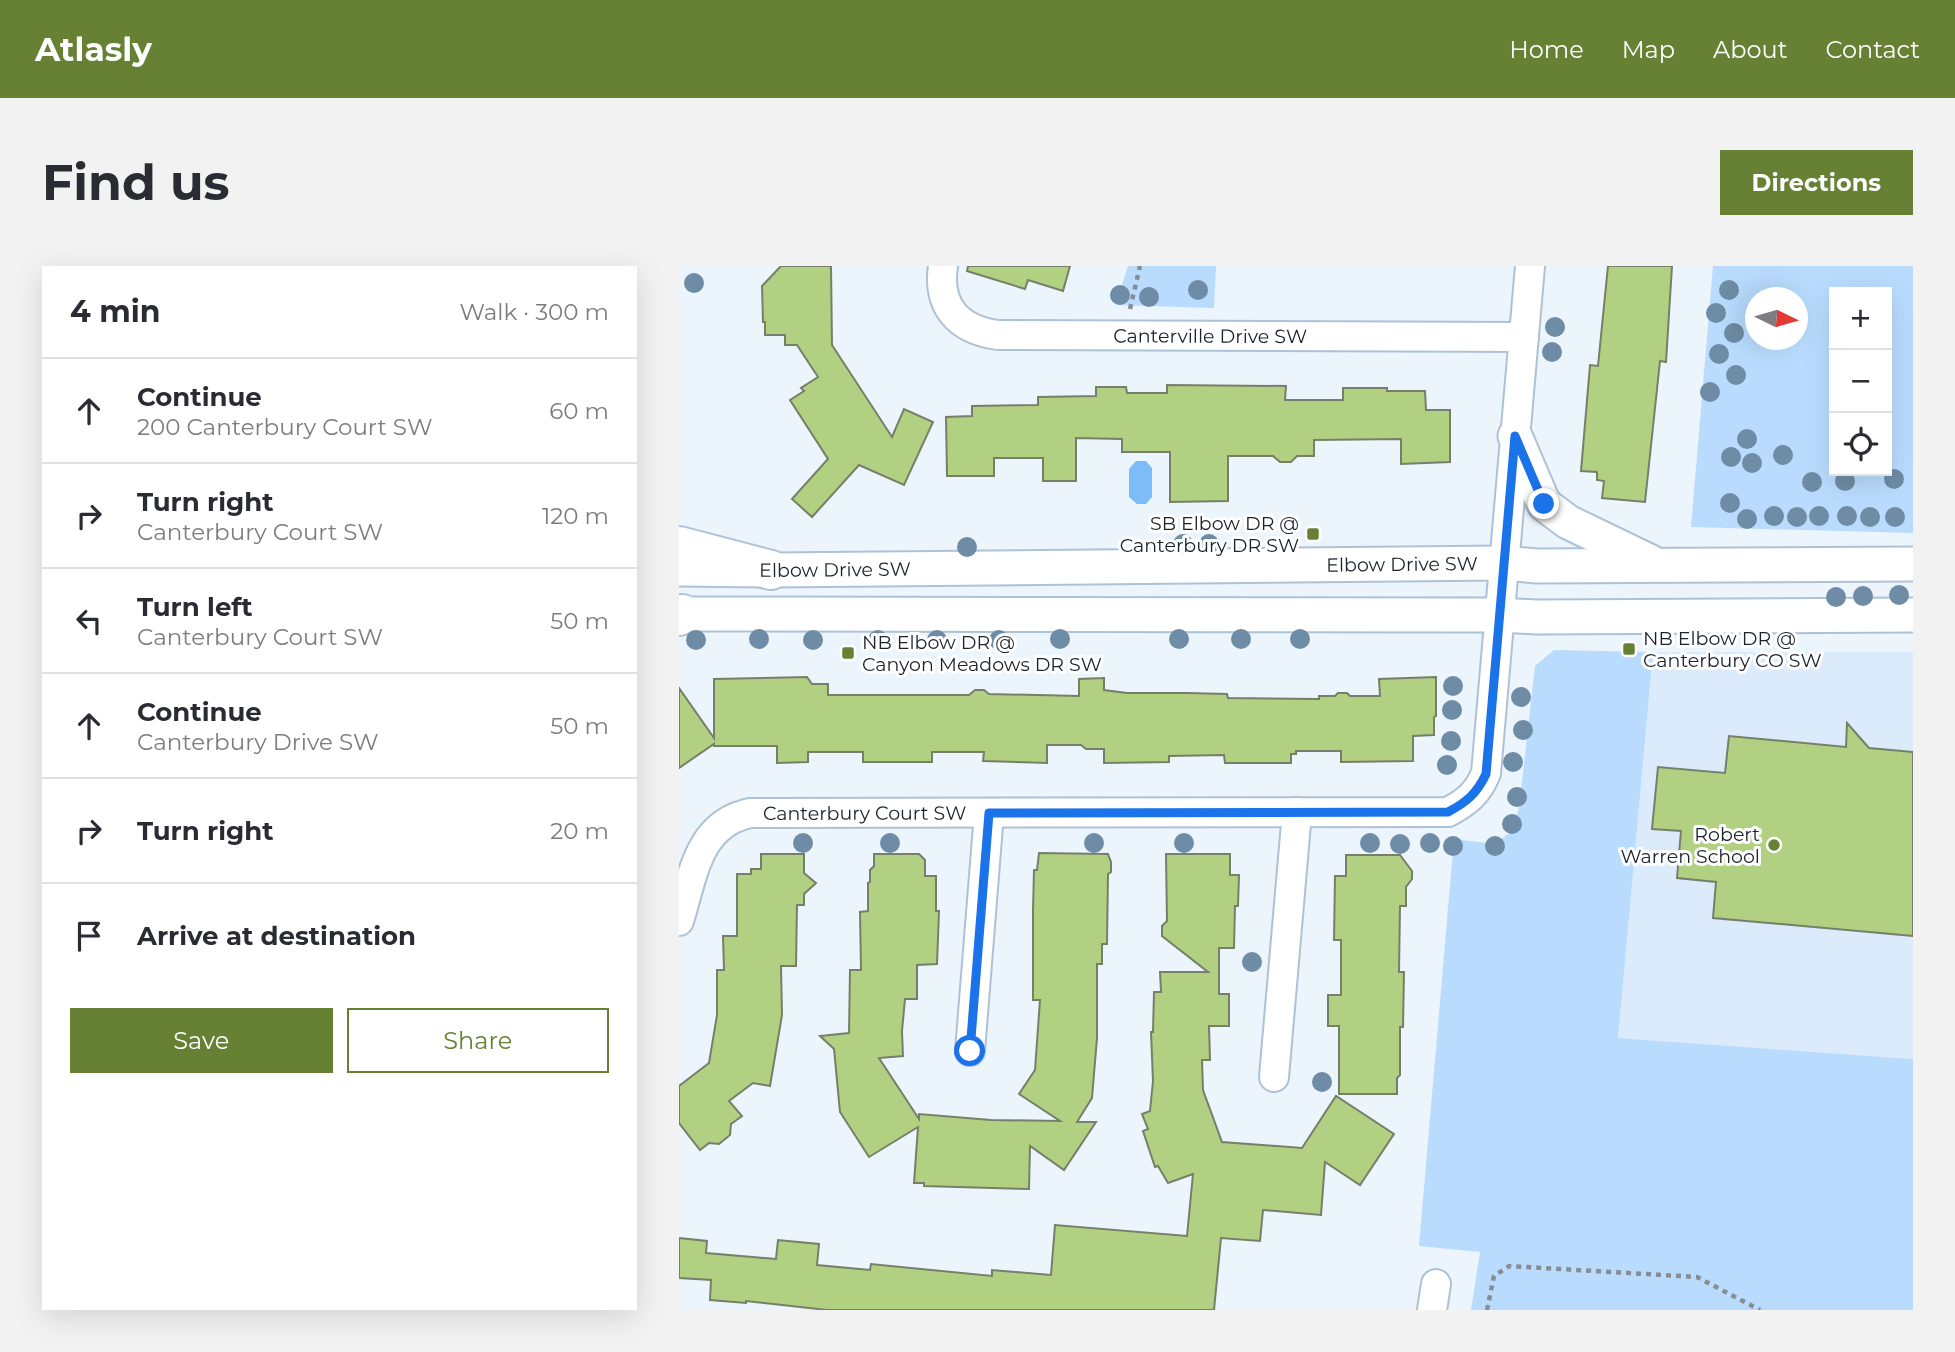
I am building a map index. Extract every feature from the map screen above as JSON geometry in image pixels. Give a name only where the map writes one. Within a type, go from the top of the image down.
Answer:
[{"type":"main road","points":[[679,546],[771,570]]},
{"type":"street","name":"Canterville Drive SW","points":[[943,266],[941,290],[946,302],[964,325],[980,333],[1524,337]]},
{"type":"street","name":"Canterbury Court SW","points":[[679,921],[706,841],[715,829],[737,816],[750,813],[1448,812],[1467,802],[1479,789],[1486,774],[1530,266]]},
{"type":"street","points":[[1515,436],[1544,504],[1567,522],[1657,565]]},
{"type":"street","name":"Elbow Drive SW","points":[[679,569],[1503,563],[1537,566],[1913,564]]},
{"type":"street","points":[[680,615],[1913,615]]},
{"type":"street","points":[[1274,1077],[1297,811]]},
{"type":"street","points":[[970,1051],[989,813]]},
{"type":"path","points":[[1128,334],[1129,311],[1140,266]]},
{"type":"path","points":[[1487,1310],[1494,1276],[1509,1266],[1697,1277],[1760,1310]]},
{"type":"shaded area","points":[[1128,266],[1216,266],[1214,308],[1116,305]]},
{"type":"shaded area","points":[[1713,266],[1913,266],[1913,533],[1691,527]]},
{"type":"shaded area","points":[[1554,650],[1653,652],[1618,1038],[1913,1059],[1913,1310],[1471,1310],[1480,1252],[1419,1246],[1454,839],[1495,844],[1512,831],[1519,808],[1535,666]]},
{"type":"shaded area","name":"Robert Warren School","points":[[1653,652],[1913,652],[1913,1059],[1618,1038]]},
{"type":"water","points":[[1136,461],[1146,461],[1152,468],[1152,497],[1146,504],[1137,504],[1129,497],[1129,469]]},
{"type":"building","points":[[781,266],[831,266],[832,345],[892,437],[904,409],[933,422],[904,485],[859,465],[812,517],[792,499],[828,459],[790,400],[804,391],[801,388],[818,377],[797,345],[785,345],[785,335],[765,335],[763,322],[762,286]]},
{"type":"building","points":[[968,266],[1070,266],[1063,291],[1028,280],[1025,289],[967,271]]},
{"type":"building","points":[[1608,266],[1672,266],[1666,362],[1660,361],[1645,502],[1602,498],[1604,481],[1597,480],[1597,472],[1581,471],[1590,365],[1598,366]]},
{"type":"building","points":[[1167,385],[1286,386],[1285,400],[1343,400],[1343,388],[1425,391],[1426,410],[1450,410],[1450,462],[1401,464],[1401,439],[1314,440],[1314,456],[1297,456],[1291,462],[1280,462],[1273,456],[1228,456],[1228,501],[1170,502],[1170,452],[1122,452],[1122,439],[1076,438],[1076,481],[1043,481],[1043,458],[994,458],[994,476],[947,476],[946,417],[972,416],[972,406],[1038,405],[1038,397],[1096,396],[1096,387],[1126,387],[1127,393],[1167,393]]},
{"type":"building","points":[[807,677],[812,684],[828,684],[828,695],[969,695],[975,690],[984,690],[989,694],[1079,696],[1079,679],[1104,678],[1104,690],[1127,693],[1227,694],[1228,698],[1319,699],[1319,696],[1335,696],[1338,693],[1347,693],[1350,696],[1380,696],[1379,679],[1436,677],[1436,716],[1434,735],[1413,736],[1413,761],[1341,762],[1341,751],[1296,751],[1296,754],[1291,754],[1291,763],[1225,763],[1224,755],[1169,756],[1169,762],[1104,763],[1104,749],[1086,749],[1081,745],[1047,745],[1047,763],[983,761],[984,752],[932,752],[932,762],[863,762],[863,752],[808,752],[808,762],[777,763],[777,746],[714,744],[679,768],[679,688],[714,738],[714,679]]},
{"type":"building","points":[[1847,723],[1869,748],[1913,752],[1913,936],[1713,918],[1716,882],[1677,878],[1681,831],[1652,829],[1658,767],[1725,773],[1729,736],[1846,747]]},
{"type":"building","points":[[1039,853],[1108,854],[1111,862],[1111,872],[1108,874],[1107,944],[1102,944],[1102,964],[1097,964],[1097,1038],[1092,1098],[1077,1122],[1096,1122],[1064,1170],[1030,1146],[1029,1189],[924,1186],[924,1183],[914,1183],[918,1127],[869,1157],[840,1112],[834,1049],[820,1036],[849,1033],[850,970],[861,970],[860,912],[868,911],[868,883],[870,870],[874,866],[874,854],[919,854],[925,860],[925,876],[936,876],[936,911],[939,911],[937,964],[917,965],[917,999],[905,999],[903,1056],[879,1058],[919,1119],[919,1114],[991,1120],[1060,1121],[1019,1094],[1035,1070],[1040,1000],[1033,1000],[1033,910],[1034,870],[1037,870]]},
{"type":"building","points":[[761,854],[804,854],[804,873],[816,883],[804,894],[804,905],[797,905],[796,966],[781,966],[782,1015],[770,1086],[753,1083],[729,1101],[742,1116],[731,1124],[730,1135],[719,1144],[709,1143],[700,1150],[679,1123],[679,1086],[709,1063],[717,1015],[717,970],[724,970],[723,936],[737,936],[737,874],[751,874],[751,869],[761,869]]},
{"type":"building","points":[[1166,854],[1230,854],[1230,875],[1239,875],[1234,948],[1219,948],[1219,994],[1229,994],[1229,1026],[1209,1026],[1210,1060],[1202,1060],[1203,1090],[1222,1142],[1302,1148],[1336,1096],[1394,1134],[1360,1185],[1325,1162],[1321,1215],[1263,1210],[1260,1241],[1221,1238],[1214,1310],[827,1310],[710,1300],[711,1280],[679,1278],[679,1238],[707,1241],[706,1253],[776,1259],[778,1240],[819,1244],[817,1265],[870,1270],[871,1264],[992,1276],[992,1270],[1051,1275],[1055,1225],[1187,1236],[1193,1174],[1168,1183],[1158,1166],[1155,1167],[1143,1131],[1148,1129],[1142,1114],[1150,1111],[1153,1081],[1151,1032],[1154,992],[1161,992],[1160,972],[1208,972],[1162,936],[1162,926],[1167,921]]},
{"type":"building","points":[[1346,855],[1400,855],[1412,871],[1412,879],[1406,887],[1406,906],[1400,906],[1399,972],[1404,972],[1403,1027],[1400,1027],[1400,1075],[1397,1078],[1397,1094],[1339,1094],[1339,1026],[1328,1026],[1328,995],[1341,995],[1341,940],[1334,940],[1335,876],[1346,876]]},
{"type":"place","name":"SB Elbow DR @ Canterbury DR SW","points":[[1313,534]]},
{"type":"place","name":"NB Elbow DR @ Canterbury CO SW","points":[[1629,649]]},
{"type":"place","name":"NB Elbow DR @ Canyon Meadows DR SW","points":[[848,653]]},
{"type":"place","name":"Robert Warren School","points":[[1774,845]]},
{"type":"route","points":[[970,1051],[989,813],[1448,812],[1467,802],[1479,789],[1486,774],[1515,436],[1544,504]]}]
